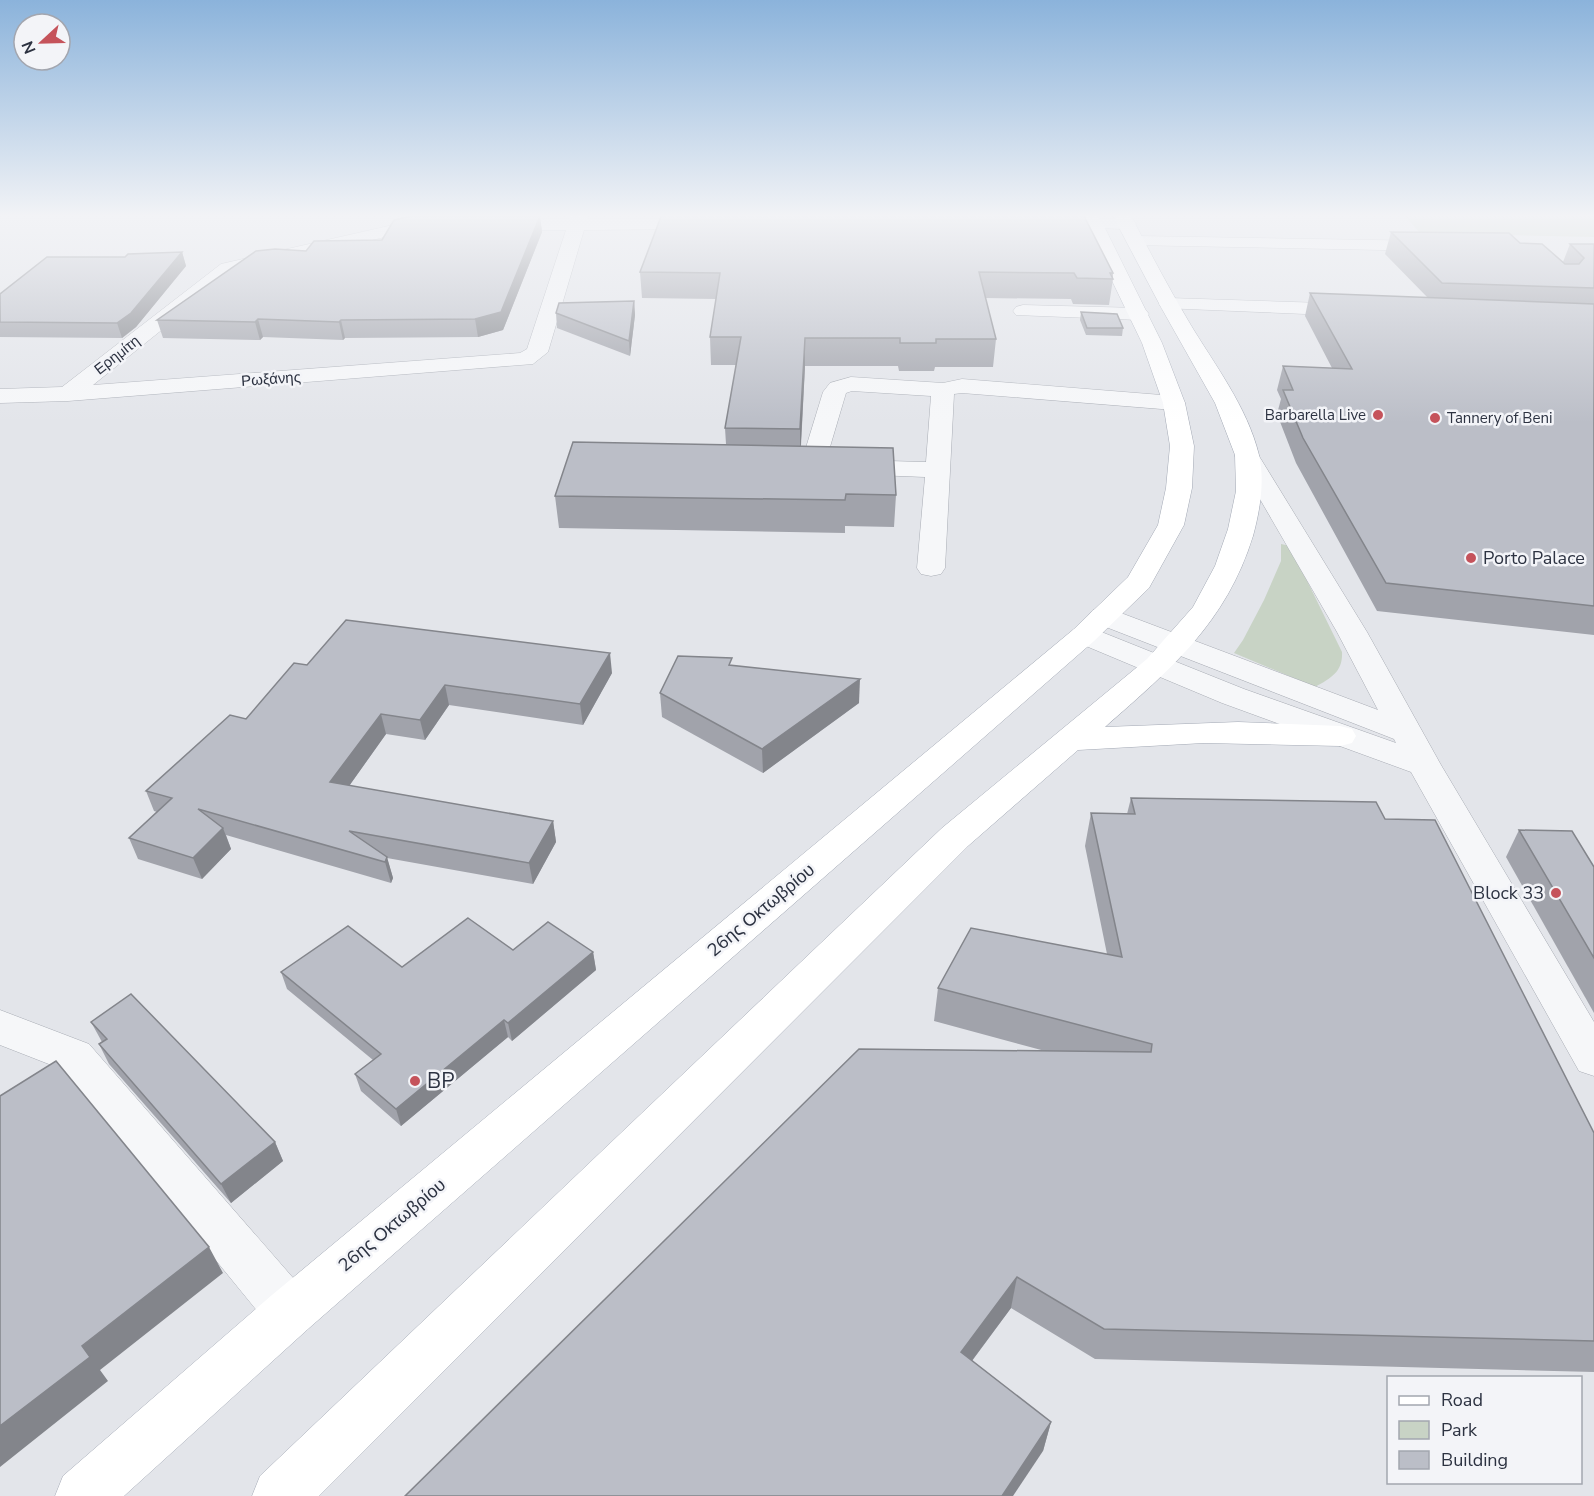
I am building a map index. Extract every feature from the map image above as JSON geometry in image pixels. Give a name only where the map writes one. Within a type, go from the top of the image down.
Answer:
[{"type":"main road","name":"26ης Οκτωβρίου","points":[[83,1496],[290,1312],[1094,626],[1139,582],[1171,525],[1179,488],[1182,446],[1174,403],[1152,343],[1124,284]]},
{"type":"main road","points":[[280,1496],[955,837],[1168,656],[1212,600],[1228,568],[1244,520],[1250,493],[1247,456],[1228,408],[1158,284]]},
{"type":"main road","points":[[1068,740],[1189,732],[1292,732],[1340,736]]},
{"type":"street","name":"Ερημίτη","points":[[68,394],[208,284]]},
{"type":"street","name":"Ρωξάνης","points":[[0,396],[68,394],[518,360],[531,357],[538,349],[558,284]]},
{"type":"street","points":[[1168,304],[1370,311]]},
{"type":"street","points":[[1023,311],[1139,314]]},
{"type":"street","points":[[938,470],[800,467],[834,392],[838,388],[859,384],[944,390],[962,386],[1174,403]]},
{"type":"street","points":[[931,568],[944,390]]},
{"type":"street","points":[[1247,456],[1352,632],[1424,765],[1594,1059]]},
{"type":"street","points":[[1094,626],[1168,656],[1340,736],[1424,765]]},
{"type":"street","points":[[1168,656],[1406,732]]},
{"type":"street","points":[[0,1027],[74,1056],[290,1312]]},
{"type":"green space","points":[[1281,544],[1290,546],[1342,652],[1341,664],[1335,673],[1315,687],[1234,653],[1264,600],[1281,561]]},
{"type":"building","points":[[13,284],[155,284],[131,313],[117,323],[0,322],[0,294]]},
{"type":"building","points":[[209,284],[512,284],[501,312],[475,319],[341,320],[339,322],[258,319],[255,322],[157,320]]},
{"type":"building","points":[[718,284],[982,284],[996,339],[936,339],[936,343],[900,343],[900,338],[805,338],[800,429],[725,428],[741,337],[710,337]]},
{"type":"building","points":[[1467,284],[1594,284],[1594,288]]},
{"type":"building","points":[[1310,293],[1594,304],[1594,606],[1386,583],[1303,438],[1283,390],[1293,390],[1283,366],[1352,369]]},
{"type":"building","points":[[634,301],[629,341],[556,313],[559,303]]},
{"type":"building","points":[[1081,312],[1117,314],[1123,328],[1087,328]]},
{"type":"building","points":[[573,442],[893,448],[896,495],[846,494],[845,500],[555,496]]},
{"type":"building","points":[[346,620],[610,653],[580,704],[445,685],[420,720],[381,714],[330,782],[553,821],[529,863],[349,831],[387,857],[385,862],[198,809],[223,828],[193,858],[129,838],[172,798],[146,791],[230,715],[246,719],[294,663],[307,665]]},
{"type":"building","points":[[678,656],[732,658],[729,665],[860,679],[762,749],[660,693]]},
{"type":"building","points":[[1131,798],[1376,802],[1385,819],[1435,820],[1594,1133],[1594,1341],[1104,1329],[1017,1277],[961,1352],[1051,1422],[1002,1496],[405,1496],[859,1049],[1151,1052],[1152,1044],[938,988],[971,928],[1122,957],[1091,813],[1135,814]]},
{"type":"building","points":[[1519,830],[1572,831],[1594,867],[1594,958]]},
{"type":"building","points":[[468,918],[513,950],[548,922],[593,952],[508,1023],[504,1020],[396,1109],[355,1074],[381,1054],[281,972],[348,926],[402,967]]},
{"type":"building","points":[[131,994],[275,1142],[221,1184],[99,1044],[107,1039],[91,1022]]},
{"type":"building","points":[[56,1061],[209,1247],[82,1346],[90,1357],[0,1426],[0,1096]]},
{"type":"place","name":"Barbarella Live","points":[[1378,415]]},
{"type":"place","name":"Tannery of Beni","points":[[1435,418]]},
{"type":"place","name":"Porto Palace","points":[[1471,558]]},
{"type":"place","name":"Block 33","points":[[1556,893]]},
{"type":"place","name":"BP","points":[[415,1081]]}]
